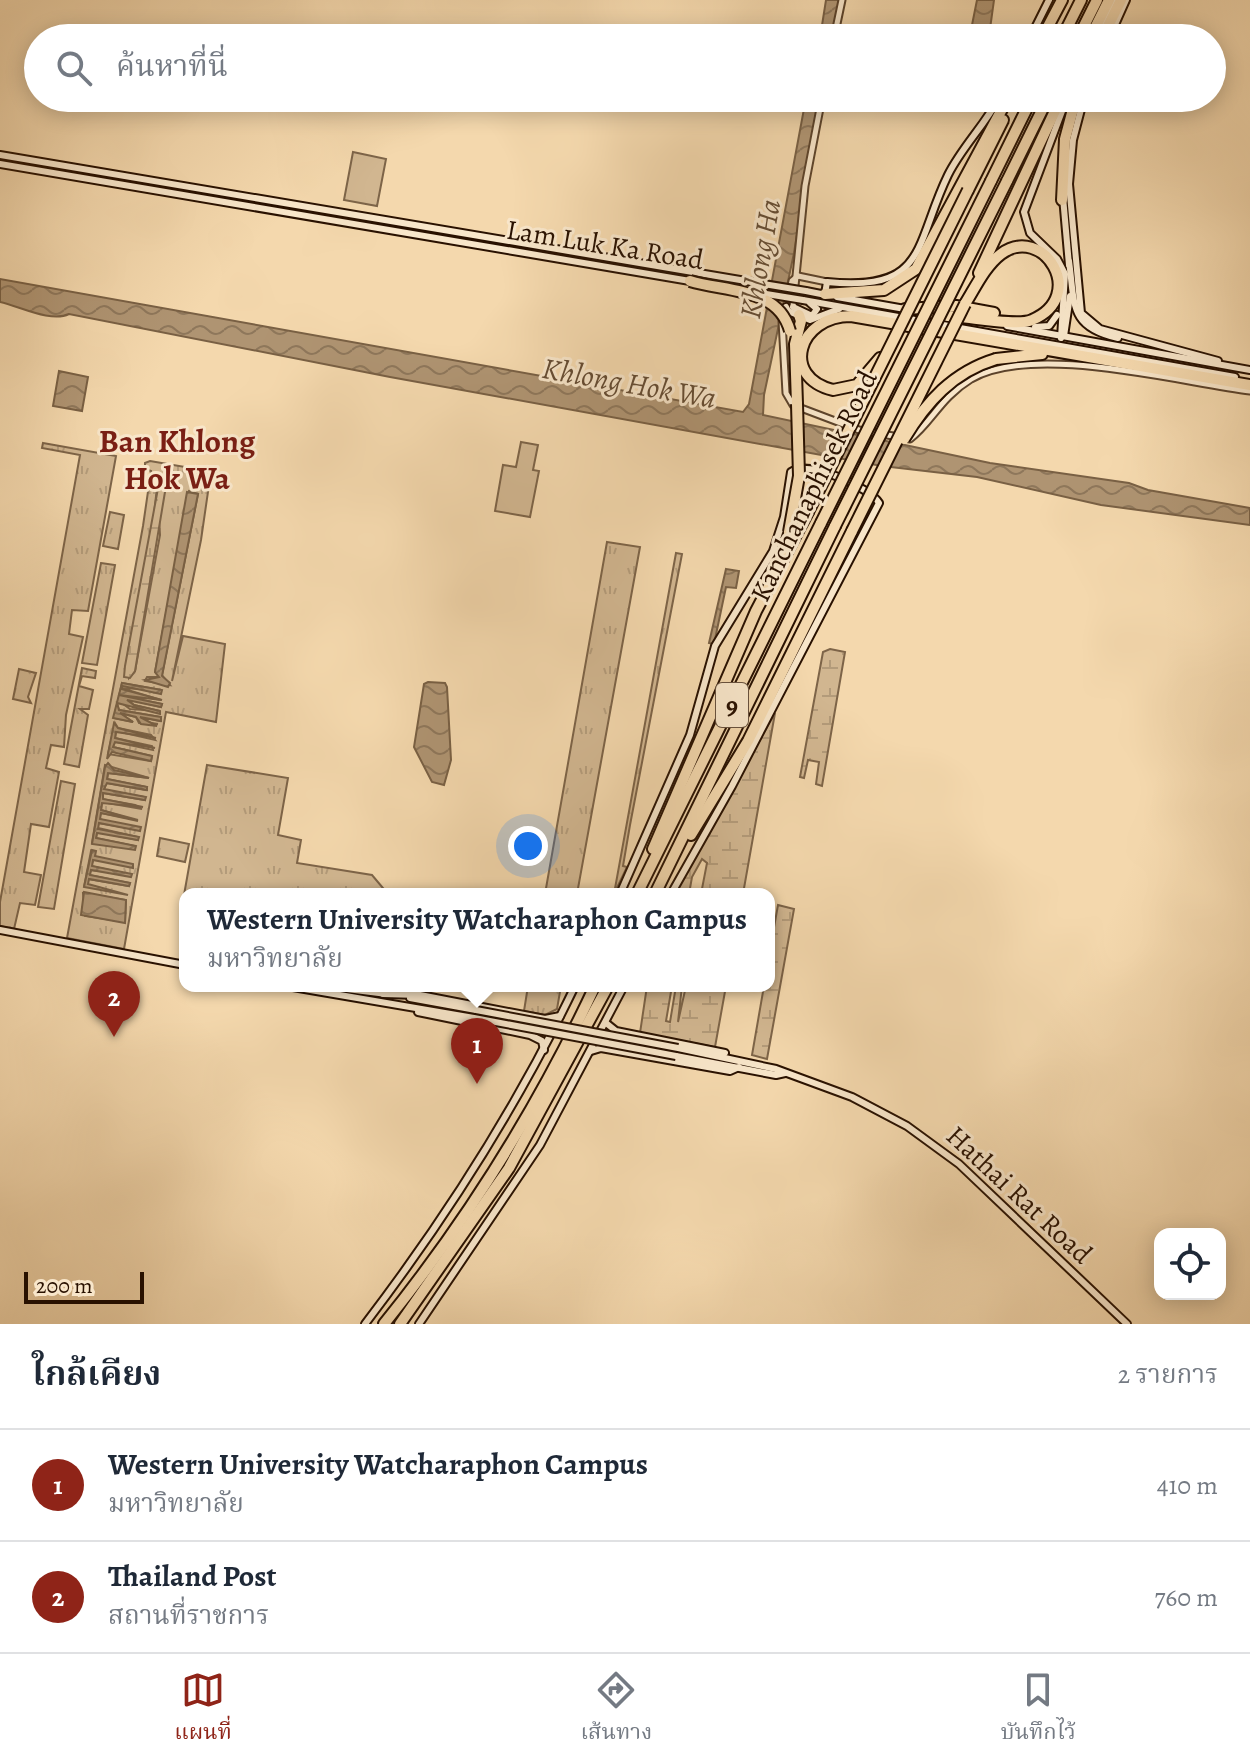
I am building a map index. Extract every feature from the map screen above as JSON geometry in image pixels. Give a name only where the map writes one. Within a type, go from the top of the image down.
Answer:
[{"type":"highway","points":[[1049,24],[1062,0]]},
{"type":"highway","points":[[1057,24],[1069,0]]},
{"type":"highway","points":[[1069,24],[1081,0]]},
{"type":"highway","points":[[1085,24],[1097,0]]},
{"type":"highway","points":[[1106,24],[1118,0]]},
{"type":"highway","points":[[1104,24],[1118,0]]},
{"type":"highway","points":[[825,294],[879,292],[902,281],[916,269],[1000,112]]},
{"type":"highway","points":[[640,888],[658,834],[705,724],[773,578],[1008,112]]},
{"type":"highway","name":"Kanchanaphisek Road","points":[[640,888],[1025,112]]},
{"type":"highway","name":"Kanchanaphisek Road","points":[[658,888],[1041,112]]},
{"type":"highway","points":[[875,500],[965,304],[1024,191],[1060,112]]},
{"type":"highway","points":[[1062,200],[1066,112]]},
{"type":"highway","points":[[1065,139],[1072,112]]},
{"type":"highway","points":[[947,316],[1018,322],[1035,318],[1049,308],[1058,294],[1059,280],[1053,264],[1043,254],[1029,248],[1005,252],[987,270],[965,304]]},
{"type":"highway","points":[[690,281],[768,300],[781,311],[790,331],[795,369]]},
{"type":"highway","points":[[905,309],[956,306],[1013,318],[1035,318]]},
{"type":"highway","points":[[773,578],[789,532],[799,476],[792,309]]},
{"type":"highway","points":[[894,336],[864,379],[848,389],[833,390],[817,383],[804,367],[802,348],[811,330],[826,319],[839,316],[1035,343],[1059,340]]},
{"type":"highway","points":[[887,322],[1250,385]]},
{"type":"highway","points":[[662,880],[748,741],[852,531],[875,500],[924,407],[958,377],[996,359],[1035,353],[1116,360]]},
{"type":"highway","points":[[1171,371],[1186,381]]},
{"type":"highway","points":[[384,1324],[441,1250],[499,1162],[592,992]]},
{"type":"highway","points":[[400,1324],[509,1168],[605,992]]},
{"type":"main road","points":[[1037,24],[1049,0]]},
{"type":"main road","points":[[1112,24],[1118,0]]},
{"type":"main road","points":[[825,294],[827,282],[877,283],[907,265],[926,235],[938,197],[959,154],[989,112]]},
{"type":"main road","points":[[1080,112],[1073,140],[1069,184],[1078,301],[1085,318],[1100,329],[1211,358],[1232,367]]},
{"type":"main road","name":"Lam Luk Ka Road","points":[[0,155],[825,294],[984,322],[1059,340]]},
{"type":"main road","name":"Lam Luk Ka Road","points":[[0,164],[803,300],[1250,370]]},
{"type":"main road","points":[[1069,184],[1062,200],[1074,307],[1089,329],[1211,358]]},
{"type":"main road","points":[[1024,191],[1026,223],[1034,239],[1063,269],[1065,314]]},
{"type":"main road","points":[[1059,340],[1065,314],[1069,261]]},
{"type":"main road","points":[[792,309],[808,316],[815,314],[816,307],[803,300]]},
{"type":"main road","points":[[984,322],[1045,328],[1055,321],[1063,300]]},
{"type":"main road","points":[[792,309],[812,319],[834,309],[854,308]]},
{"type":"main road","name":"Lam Luk Ka Road","points":[[1104,348],[1250,385]]},
{"type":"main road","points":[[623,888],[690,735],[715,646],[731,615],[768,561],[784,517],[791,472],[803,467],[836,477],[875,497],[875,500],[732,786],[674,888]]},
{"type":"main road","points":[[0,930],[179,964]]},
{"type":"main road","name":"Hathai Rat Road","points":[[322,992],[475,1014]]},
{"type":"main road","name":"Hathai Rat Road","points":[[368,992],[741,1063],[776,1075],[785,1073],[852,1097],[937,1146],[1127,1324]]},
{"type":"main road","points":[[365,1324],[454,1201],[544,1050],[572,992]]},
{"type":"main road","points":[[419,1324],[540,1145],[621,992]]},
{"type":"main road","points":[[383,994],[420,995],[545,1019],[561,1015]]},
{"type":"main road","points":[[381,1002],[448,1020],[530,1035],[542,1041],[544,1050]]},
{"type":"main road","points":[[591,1051],[601,1048],[730,1071],[741,1063],[718,1051],[623,1032],[606,1023]]},
{"type":"main road","points":[[619,1051],[616,1042],[623,1032]]},
{"type":"street","points":[[837,24],[842,0]]},
{"type":"street","points":[[819,112],[805,186],[798,276],[792,281],[792,309],[783,317],[786,393],[793,405],[859,430],[910,439],[949,394],[979,375],[1003,366],[1114,369],[1230,388],[1250,385]]},
{"type":"street","points":[[798,276],[827,282]]},
{"type":"green space","points":[[353,152],[386,159],[377,206],[344,200]]},
{"type":"green space","points":[[521,442],[538,445],[533,470],[539,471],[530,517],[495,511],[503,465],[516,467]]},
{"type":"green space","points":[[43,443],[116,456],[88,611],[72,610],[69,634],[83,637],[66,715],[64,747],[51,745],[46,768],[59,772],[49,827],[31,824],[24,872],[41,875],[35,905],[20,903],[14,929],[0,926],[0,902],[80,455],[42,448]]},
{"type":"green space","points":[[150,461],[226,474],[226,480],[210,478],[201,540],[172,681],[183,636],[225,644],[216,722],[166,712],[124,949],[67,938],[143,526],[151,471],[145,469],[145,463]],"holes":[[[157,487],[160,535],[135,671],[129,678],[128,651],[152,533]],[[189,491],[198,494],[162,675],[170,685],[145,681],[147,677],[159,677],[155,672]],[[122,683],[161,690],[121,688]],[[121,688],[161,700],[120,693]],[[119,695],[162,704],[161,707],[127,699],[134,705],[160,711],[130,709],[119,701],[117,704]],[[117,704],[119,710],[161,717],[160,721],[140,717],[145,722],[158,724],[139,723],[136,717],[120,713],[133,722],[114,718]],[[115,723],[118,728],[151,735],[155,740],[116,731],[115,738],[152,746],[153,750],[115,742],[113,747],[152,756],[151,761],[108,754]],[[105,765],[149,778],[108,773],[107,779],[147,787],[146,790],[106,783],[104,790],[145,797],[145,800],[103,793],[102,799],[142,809],[102,802],[101,810],[138,820],[101,813],[99,819],[140,830],[98,823],[98,828],[138,837],[138,840],[97,832],[96,838],[135,846],[135,849],[92,843]],[[91,851],[95,856],[91,866],[132,875],[91,870],[89,875],[130,883],[129,886],[88,879],[84,887]],[[83,893],[126,900],[125,922],[85,916]]]},
{"type":"green space","points":[[159,483],[166,486],[135,671],[130,678],[124,677],[125,666]]},
{"type":"green space","points":[[110,512],[124,515],[118,549],[103,546]]},
{"type":"green space","points":[[607,542],[640,547],[578,888],[546,888]]},
{"type":"green space","points":[[676,553],[682,554],[630,825],[623,866],[627,867],[615,888]]},
{"type":"green space","points":[[101,563],[115,565],[97,665],[82,663]]},
{"type":"green space","points":[[830,649],[845,652],[822,786],[816,784],[819,762],[808,760],[804,778],[800,777],[823,652]]},
{"type":"green space","points":[[82,668],[96,671],[95,678],[82,676],[79,686],[93,690],[89,709],[80,709],[88,715],[79,767],[64,764]]},
{"type":"green space","points":[[19,669],[36,673],[28,697],[31,703],[13,699]]},
{"type":"green space","points":[[775,713],[744,888],[702,888],[707,863],[702,859],[690,888],[677,888]]},
{"type":"green space","points":[[207,765],[288,778],[278,835],[301,840],[297,863],[372,875],[383,888],[185,888]]},
{"type":"green space","points":[[61,781],[75,784],[54,909],[38,907]]},
{"type":"green space","points":[[160,838],[189,844],[185,862],[157,856]]},
{"type":"green space","points":[[778,905],[794,909],[767,1059],[752,1055],[763,992],[775,992],[775,922]]},
{"type":"green space","points":[[527,992],[560,992],[557,1009],[545,1015],[524,1011]]},
{"type":"green space","points":[[646,992],[671,992],[666,1021],[670,1022],[675,992],[681,992],[678,1022],[685,992],[725,992],[715,1047],[640,1033]]},
{"type":"water","points":[[826,0],[840,0],[834,24],[822,24]]},
{"type":"water","points":[[977,0],[994,0],[991,24],[972,24]]},
{"type":"water","points":[[803,112],[817,112],[794,253],[764,395],[763,415],[990,463],[1129,483],[1148,490],[1250,508],[1250,525],[1101,505],[977,477],[882,466],[390,377],[69,314],[44,315],[0,302],[0,279],[743,412],[749,404]]},
{"type":"water","points":[[59,371],[88,377],[82,411],[53,406]]},
{"type":"water","points":[[187,492],[198,494],[162,676],[170,683],[168,687],[145,680],[159,677],[155,672]]},
{"type":"water","points":[[726,569],[739,571],[736,588],[726,587],[714,644],[709,643]]},
{"type":"water","points":[[122,683],[162,690],[161,694],[123,686],[121,689],[162,700],[119,695],[162,704],[161,707],[127,700],[134,705],[160,711],[160,714],[117,703],[119,710],[161,717],[161,721],[140,717],[157,726],[141,724],[136,717],[120,713],[133,722],[113,718]]},
{"type":"water","points":[[445,683],[447,687],[451,760],[444,785],[432,782],[414,747],[424,684]]},
{"type":"water","points":[[114,723],[118,728],[156,738],[116,732],[115,738],[155,748],[115,742],[113,747],[152,756],[151,761],[112,752],[107,759]]},
{"type":"water","points":[[108,763],[114,770],[149,778],[108,773],[107,779],[147,787],[147,790],[107,783],[104,789],[146,797],[145,800],[103,793],[103,799],[143,807],[102,803],[101,810],[138,821],[101,813],[100,819],[141,827],[140,831],[99,823],[98,829],[139,837],[138,840],[97,833],[96,838],[136,846],[135,850],[92,844]]},
{"type":"water","points":[[92,850],[96,851],[95,856],[133,864],[133,868],[93,860],[92,866],[132,874],[131,877],[91,870],[90,875],[130,883],[129,886],[89,879],[88,884],[128,895],[84,887]]},
{"type":"water","points":[[84,892],[126,900],[125,923],[81,915]]},
{"type":"place","name":"Thailand Post","points":[[114,1037]]},
{"type":"place","name":"Western University Watcharaphon Campus","points":[[477,1084]]},
{"type":"district","name":"Ban Khlong Hok Wa","points":[[177,460]]},
{"type":"water label","name":"Khlong Ha","points":[[760,259]]},
{"type":"water label","name":"Khlong Hok Wa","points":[[629,383]]}]
